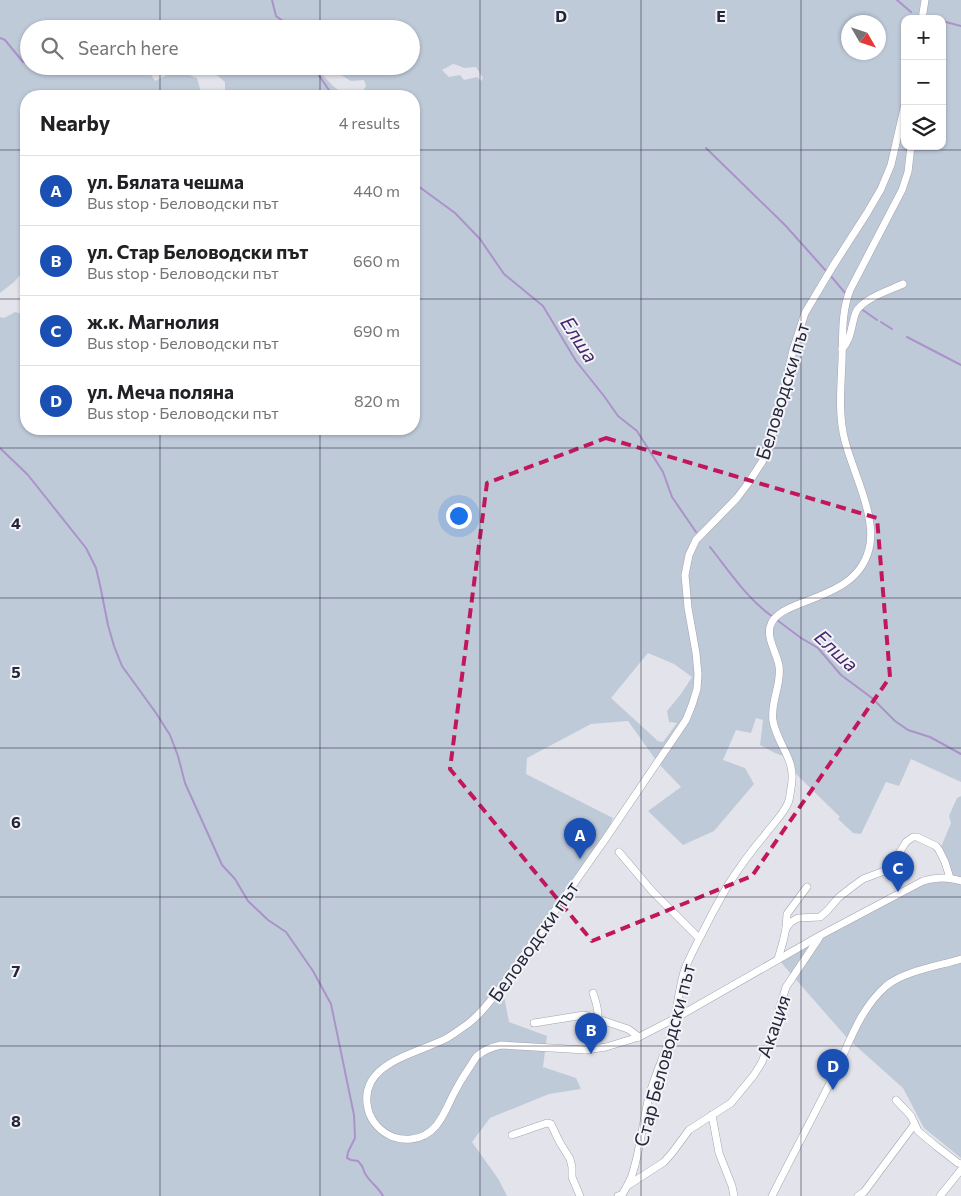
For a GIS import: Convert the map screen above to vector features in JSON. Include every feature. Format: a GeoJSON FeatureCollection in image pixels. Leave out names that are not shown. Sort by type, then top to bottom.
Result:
{"type":"FeatureCollection","features":[{"type":"Feature","properties":{"kind":"street"},"geometry":{"type":"LineString","coordinates":[[923,15],[925,0]]}},
{"type":"Feature","properties":{"kind":"street","name":"Беловодски път"},"geometry":{"type":"LineString","coordinates":[[905,105],[891,165],[881,189],[805,313],[793,350],[778,418],[762,462],[737,498],[696,540],[689,555],[685,576],[698,674],[697,689],[686,720],[606,838],[486,1006],[470,1023],[447,1038],[397,1060],[384,1067],[374,1076],[367,1089],[366,1100],[369,1113],[384,1132],[402,1140],[415,1139],[425,1135],[442,1119],[455,1092],[477,1056],[490,1048],[501,1045],[586,1050],[606,1047],[639,1037],[821,935],[923,881],[936,878],[950,878],[961,881]]}},
{"type":"Feature","properties":{"kind":"street","name":"Стар Беловодски път"},"geometry":{"type":"LineString","coordinates":[[618,1196],[622,1195],[633,1174],[650,1092],[672,1029],[682,978],[699,938],[727,886],[788,804],[792,785],[792,768],[775,728],[773,717],[780,673],[770,635],[770,626],[774,619],[794,606],[830,592],[848,582],[862,565],[869,548],[871,537],[870,524],[844,438],[841,415],[840,391],[843,320],[846,300],[850,290],[902,190],[908,172],[911,150]]}},
{"type":"Feature","properties":{"kind":"street"},"geometry":{"type":"LineString","coordinates":[[842,349],[849,339],[851,326],[862,304],[903,284]]}},
{"type":"Feature","properties":{"kind":"street"},"geometry":{"type":"LineString","coordinates":[[786,928],[798,918],[820,917],[838,898],[852,887],[891,866],[906,842],[913,837],[936,846],[945,862],[950,878]]}},
{"type":"Feature","properties":{"kind":"street"},"geometry":{"type":"LineString","coordinates":[[619,852],[652,891],[699,938]]}},
{"type":"Feature","properties":{"kind":"street"},"geometry":{"type":"LineString","coordinates":[[778,959],[786,928],[787,914],[807,887]]}},
{"type":"Feature","properties":{"kind":"street","name":"Акация"},"geometry":{"type":"LineString","coordinates":[[627,1186],[664,1162],[689,1130],[731,1103],[748,1082],[762,1062],[786,987],[821,935]]}},
{"type":"Feature","properties":{"kind":"street"},"geometry":{"type":"LineString","coordinates":[[772,1196],[868,1005],[888,985],[906,975],[961,959]]}},
{"type":"Feature","properties":{"kind":"street"},"geometry":{"type":"LineString","coordinates":[[593,993],[598,1007],[598,1019]]}},
{"type":"Feature","properties":{"kind":"street"},"geometry":{"type":"LineString","coordinates":[[534,1023],[584,1015],[628,1029],[639,1037]]}},
{"type":"Feature","properties":{"kind":"street"},"geometry":{"type":"LineString","coordinates":[[896,1100],[911,1116],[918,1131],[961,1164]]}},
{"type":"Feature","properties":{"kind":"street"},"geometry":{"type":"LineString","coordinates":[[712,1115],[719,1153],[734,1196]]}},
{"type":"Feature","properties":{"kind":"street"},"geometry":{"type":"LineString","coordinates":[[512,1135],[547,1122],[552,1124],[559,1141],[570,1159],[572,1177],[580,1196]]}},
{"type":"Feature","properties":{"kind":"street"},"geometry":{"type":"LineString","coordinates":[[858,1196],[864,1192],[914,1125]]}},
{"type":"Feature","properties":{"kind":"street"},"geometry":{"type":"LineString","coordinates":[[940,1196],[961,1170]]}},
{"type":"Feature","properties":{"kind":"highlighted area"},"geometry":{"type":"Polygon","coordinates":[[[606,438],[877,518],[890,677],[752,876],[592,941],[450,769],[487,483],[606,438]]]}},
{"type":"Feature","properties":{"kind":"shaded area"},"geometry":{"type":"Polygon","coordinates":[[[0,0],[961,0],[961,782],[911,759],[899,786],[886,782],[861,834],[853,833],[838,819],[840,817],[796,774],[791,759],[760,745],[763,720],[756,718],[751,733],[736,730],[723,760],[745,768],[754,784],[714,831],[683,845],[648,811],[681,787],[658,763],[628,721],[591,724],[527,758],[526,774],[613,818],[606,838],[502,986],[509,1022],[547,1036],[543,1067],[576,1078],[581,1089],[549,1094],[490,1118],[472,1142],[499,1180],[507,1196],[0,1196],[0,317],[4,318],[15,312],[20,313],[20,435],[420,435],[420,90],[364,90],[366,86],[364,80],[351,81],[341,75],[420,75],[420,20],[20,20],[20,75],[151,75],[155,81],[166,75],[189,75],[197,78],[200,90],[20,90],[20,276],[0,293],[0,0]],[[453,64],[442,70],[449,77],[460,75],[464,80],[477,77],[481,81],[483,78],[476,67],[464,68],[453,64]],[[648,653],[611,698],[658,741],[663,742],[677,723],[669,722],[667,711],[692,677],[674,664],[648,653]]]}},
{"type":"Feature","properties":{"kind":"shaded area"},"geometry":{"type":"Polygon","coordinates":[[[217,75],[323,75],[338,90],[225,90],[225,82],[217,75]]]}},
{"type":"Feature","properties":{"kind":"shaded area"},"geometry":{"type":"Polygon","coordinates":[[[961,796],[961,1158],[924,1128],[903,1088],[848,1039],[778,959],[923,881],[950,878],[949,861],[941,847],[951,823],[949,816],[957,798],[961,796]]]}},
{"type":"Feature","properties":{"kind":"waterway"},"geometry":{"type":"LineString","coordinates":[[272,0],[276,16],[282,20]]}},
{"type":"Feature","properties":{"kind":"waterway"},"geometry":{"type":"LineString","coordinates":[[897,0],[911,12]]}},
{"type":"Feature","properties":{"kind":"waterway"},"geometry":{"type":"LineString","coordinates":[[946,22],[961,26]]}},
{"type":"Feature","properties":{"kind":"waterway","name":"Елша"},"geometry":{"type":"LineString","coordinates":[[0,38],[5,40],[20,58]]}},
{"type":"Feature","properties":{"kind":"waterway","name":"Елша"},"geometry":{"type":"LineString","coordinates":[[319,75],[329,90]]}},
{"type":"Feature","properties":{"kind":"waterway"},"geometry":{"type":"LineString","coordinates":[[706,148],[785,225],[827,272]]}},
{"type":"Feature","properties":{"kind":"waterway","name":"Елша"},"geometry":{"type":"LineString","coordinates":[[420,187],[455,213],[480,239],[504,274],[543,306],[576,361],[618,416],[637,431],[663,472],[672,497],[696,532]]}},
{"type":"Feature","properties":{"kind":"waterway"},"geometry":{"type":"LineString","coordinates":[[830,275],[846,294]]}},
{"type":"Feature","properties":{"kind":"waterway"},"geometry":{"type":"LineString","coordinates":[[860,308],[877,320]]}},
{"type":"Feature","properties":{"kind":"waterway"},"geometry":{"type":"LineString","coordinates":[[881,322],[892,329]]}},
{"type":"Feature","properties":{"kind":"waterway"},"geometry":{"type":"LineString","coordinates":[[907,337],[961,365]]}},
{"type":"Feature","properties":{"kind":"waterway"},"geometry":{"type":"LineString","coordinates":[[0,448],[28,475],[86,548],[96,568],[108,625],[122,666],[170,735],[185,783],[222,865],[235,879],[248,901],[268,920],[286,932],[313,971],[331,1004],[354,1115],[355,1138],[347,1158],[358,1161],[362,1165],[368,1178],[383,1196]]}},
{"type":"Feature","properties":{"kind":"waterway","name":"Елша"},"geometry":{"type":"LineString","coordinates":[[710,547],[755,602],[773,617]]}},
{"type":"Feature","properties":{"kind":"waterway","name":"Елша"},"geometry":{"type":"LineString","coordinates":[[777,620],[818,648],[841,675],[872,698],[895,721],[908,730],[930,737],[961,754]]}},
{"type":"Feature","properties":{"kind":"place","name":"ул. Бялата чешма"},"geometry":{"type":"Point","coordinates":[580,859]}},
{"type":"Feature","properties":{"kind":"place","name":"ж.к. Магнолия"},"geometry":{"type":"Point","coordinates":[898,892]}},
{"type":"Feature","properties":{"kind":"place","name":"ул. Стар Беловодски път"},"geometry":{"type":"Point","coordinates":[591,1054]}},
{"type":"Feature","properties":{"kind":"place","name":"ул. Меча поляна"},"geometry":{"type":"Point","coordinates":[833,1090]}}]}
